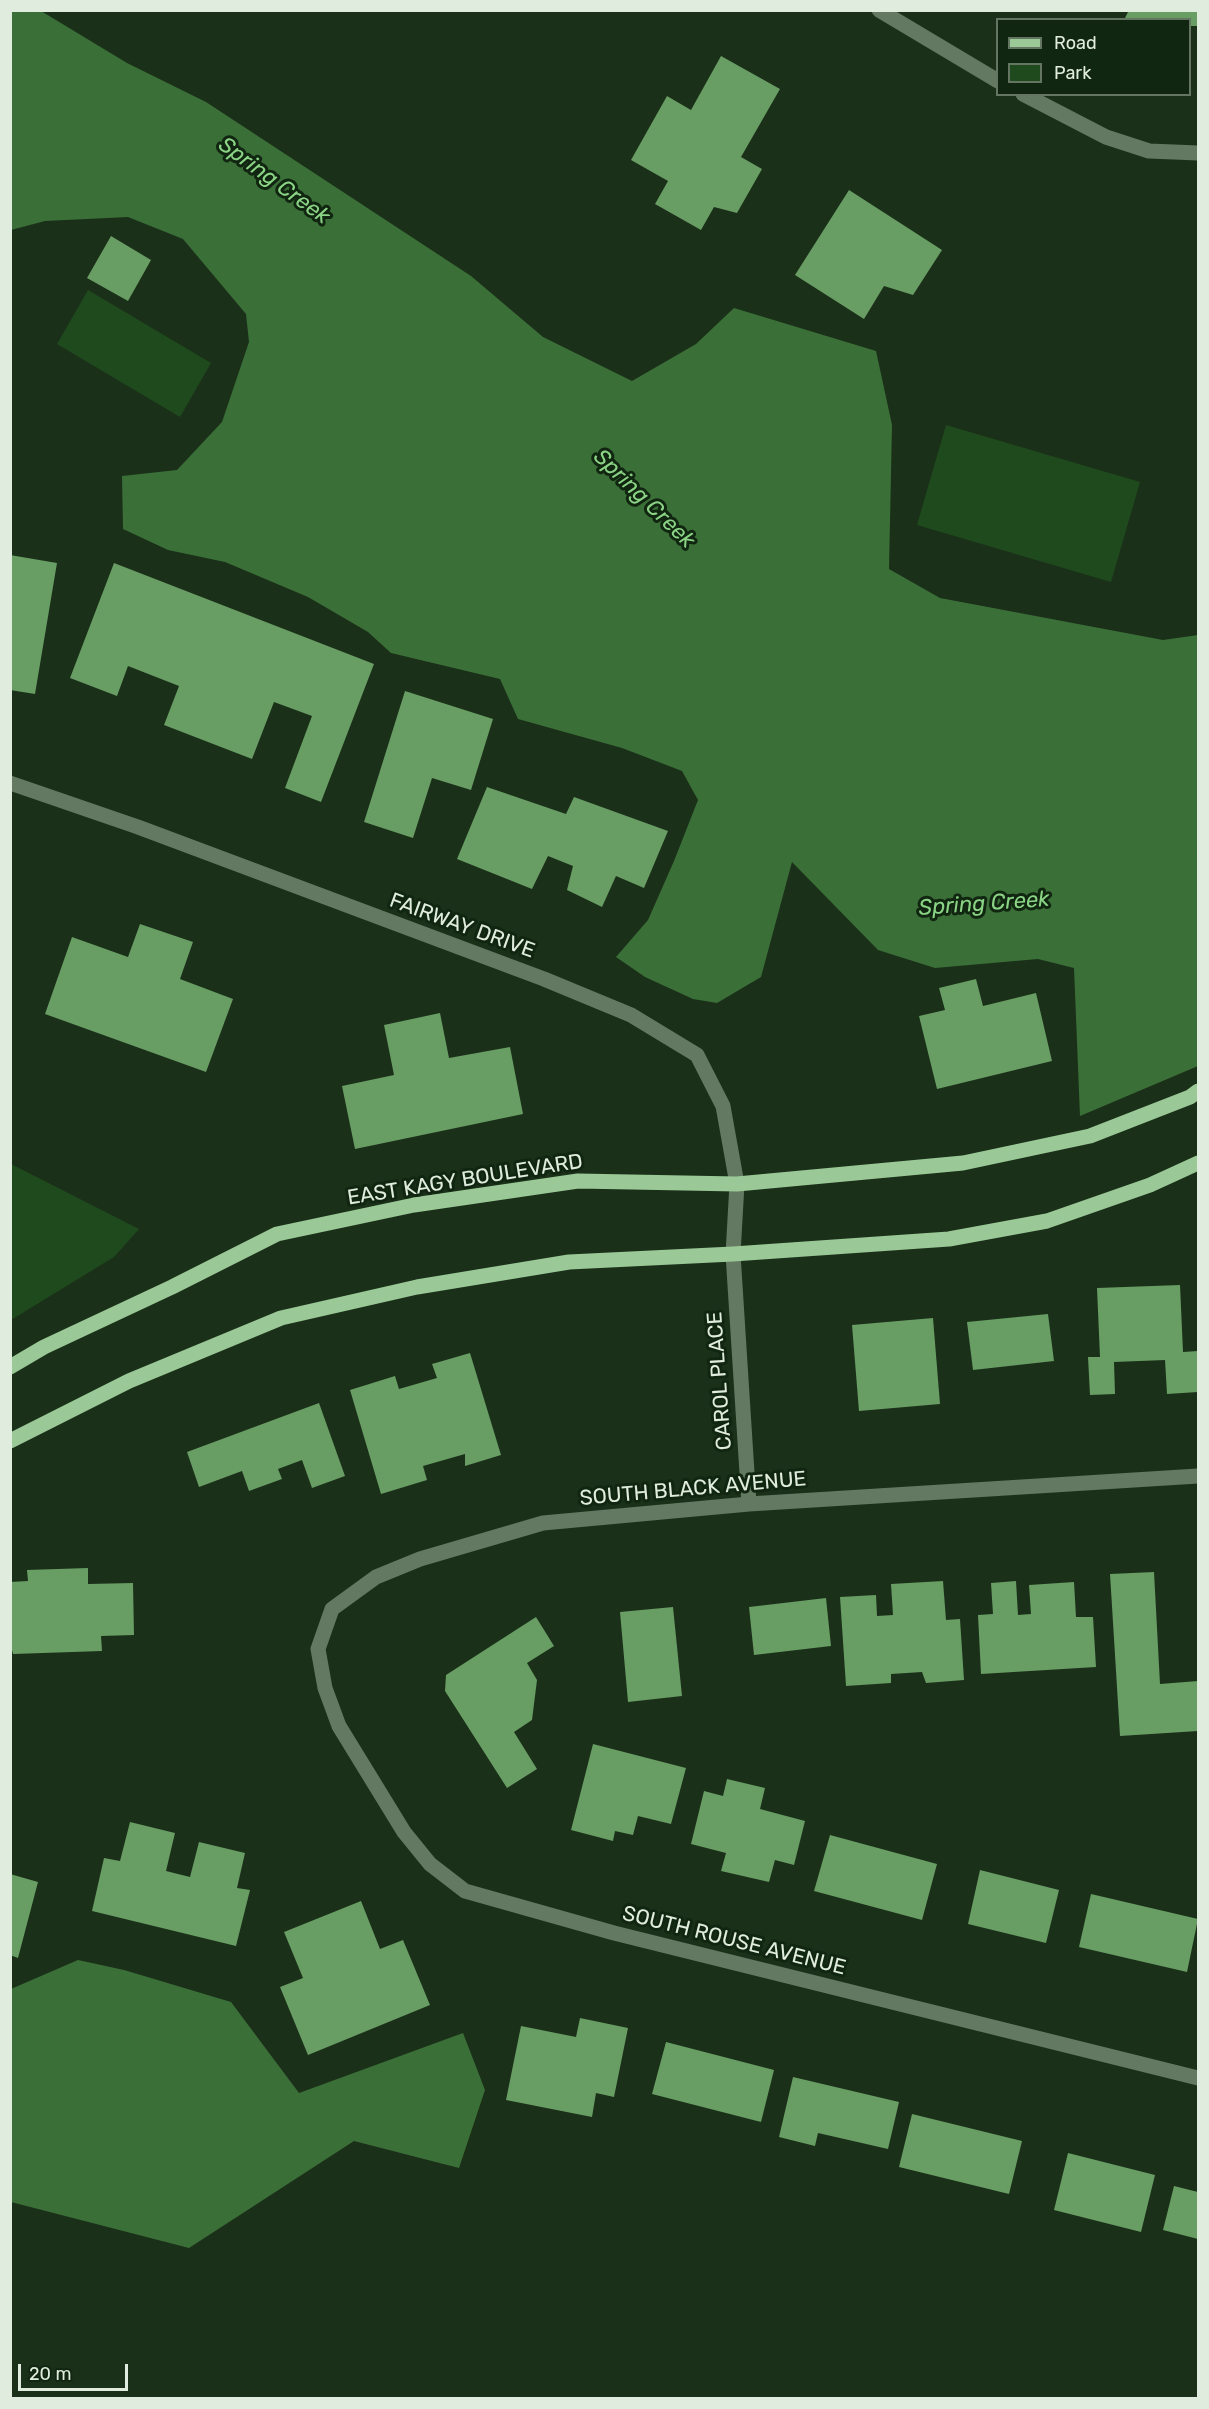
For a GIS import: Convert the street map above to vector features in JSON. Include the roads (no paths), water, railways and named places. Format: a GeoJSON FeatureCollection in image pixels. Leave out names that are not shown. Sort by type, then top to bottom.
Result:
{"type":"FeatureCollection","features":[{"type":"Feature","properties":{"kind":"main road","name":"EAST KAGY BOULEVARD"},"geometry":{"type":"LineString","coordinates":[[10,1366],[72,1333],[172,1287],[277,1234],[414,1205],[578,1181],[737,1184],[963,1163],[1090,1136],[1198,1091]]}},
{"type":"Feature","properties":{"kind":"main road"},"geometry":{"type":"LineString","coordinates":[[10,1441],[129,1381],[281,1318],[417,1287],[569,1262],[733,1254],[949,1239],[1047,1221],[1150,1185],[1198,1163]]}},
{"type":"Feature","properties":{"kind":"street"},"geometry":{"type":"LineString","coordinates":[[879,10],[996,80]]}},
{"type":"Feature","properties":{"kind":"street"},"geometry":{"type":"LineString","coordinates":[[1027,96],[1106,137],[1149,151],[1198,153]]}},
{"type":"Feature","properties":{"kind":"street","name":"FAIRWAY DRIVE"},"geometry":{"type":"LineString","coordinates":[[10,783],[138,827],[522,971],[631,1015],[696,1055],[723,1106],[737,1184],[733,1254]]}},
{"type":"Feature","properties":{"kind":"street","name":"CAROL PLACE"},"geometry":{"type":"LineString","coordinates":[[733,1254],[749,1504]]}},
{"type":"Feature","properties":{"kind":"street","name":"SOUTH BLACK AVENUE"},"geometry":{"type":"LineString","coordinates":[[339,1726],[325,1688],[318,1649],[332,1609],[376,1577],[420,1559],[543,1523],[749,1504],[1198,1476]]}},
{"type":"Feature","properties":{"kind":"street","name":"SOUTH ROUSE AVENUE"},"geometry":{"type":"LineString","coordinates":[[339,1726],[404,1832],[430,1864],[465,1891],[614,1933],[1198,2078]]}},
{"type":"Feature","properties":{"kind":"waterway","name":"Spring Creek"},"geometry":{"type":"LineString","coordinates":[[10,33],[109,83],[377,280],[682,558],[833,887],[905,929],[1094,916],[1189,860],[1198,862]]}}]}
